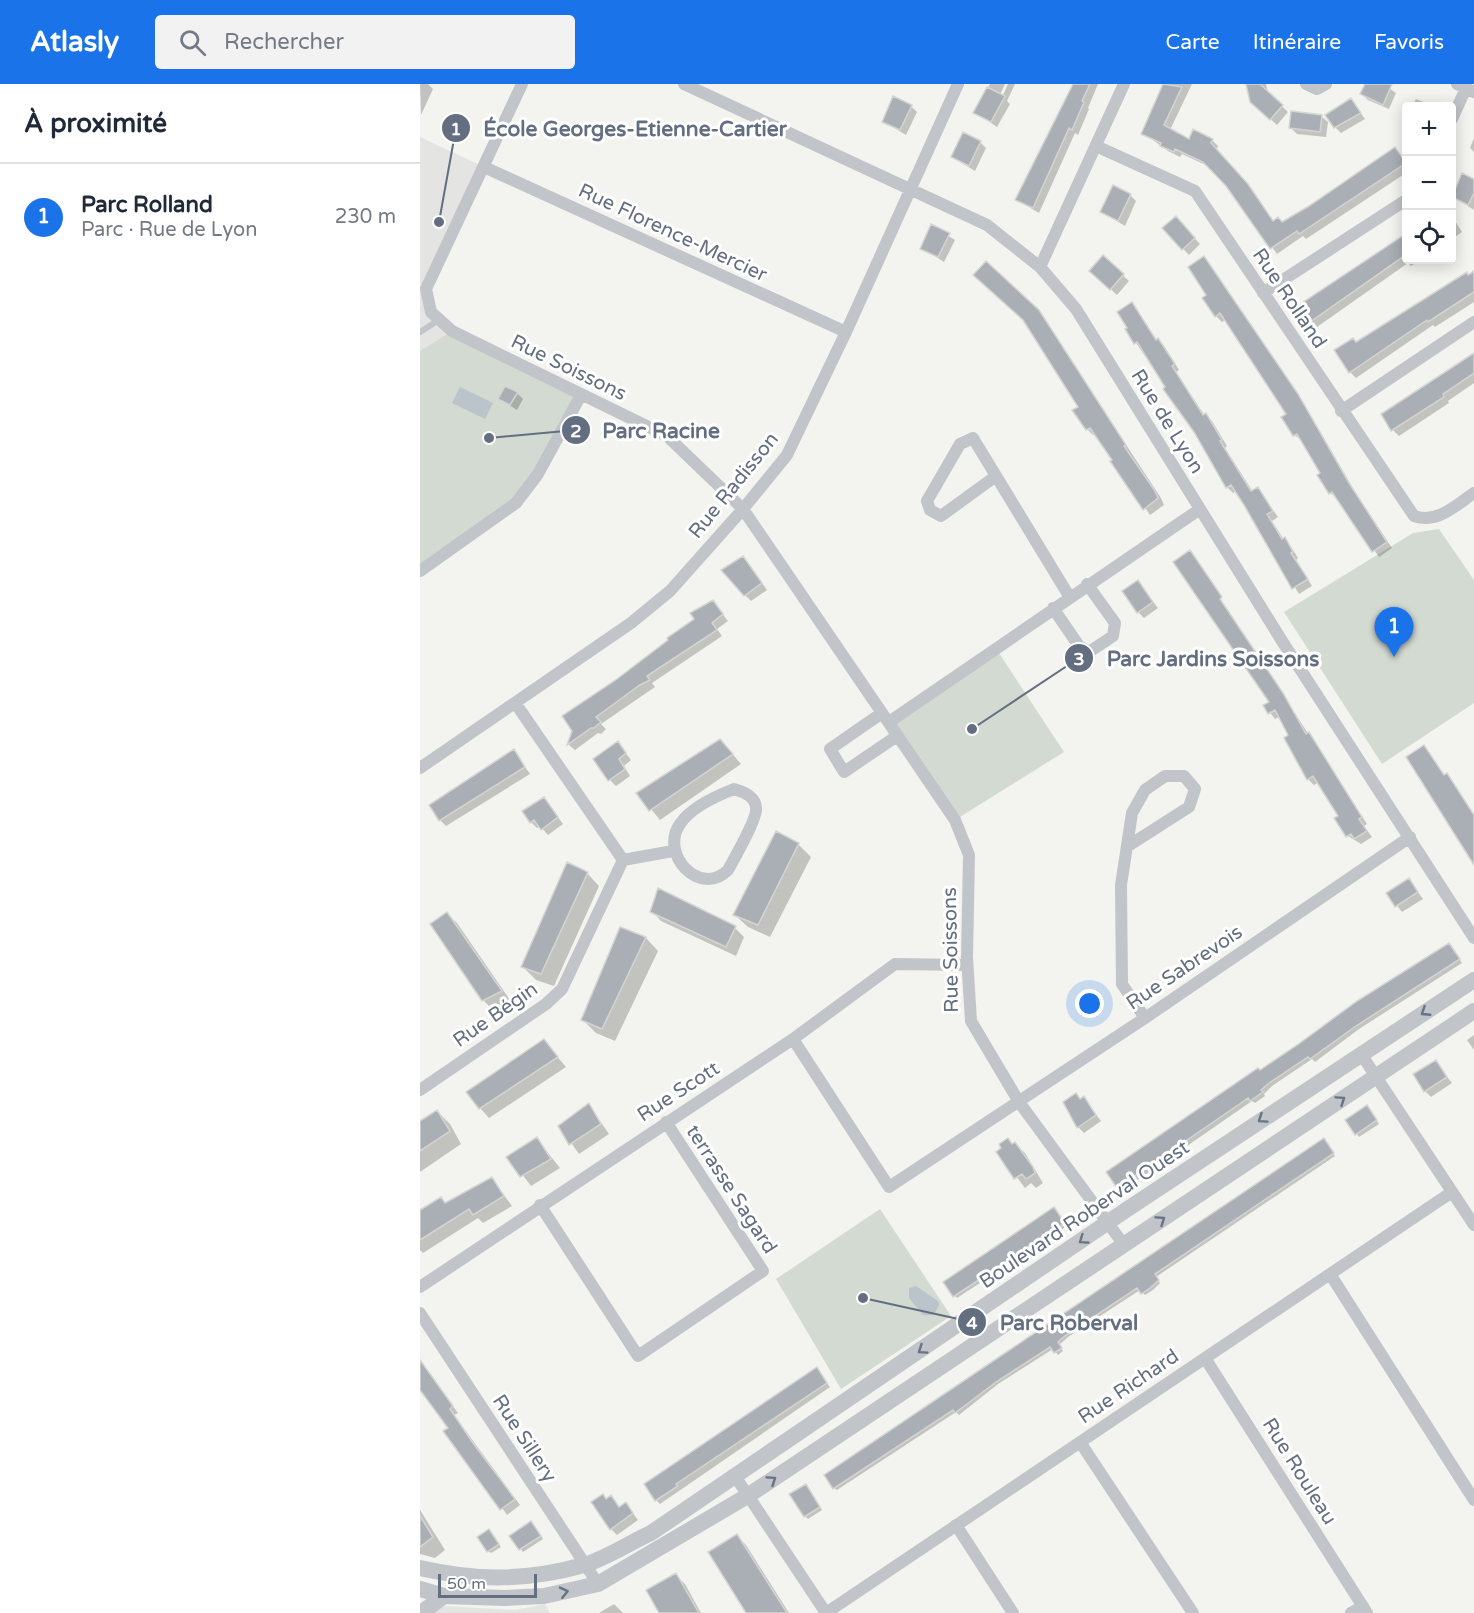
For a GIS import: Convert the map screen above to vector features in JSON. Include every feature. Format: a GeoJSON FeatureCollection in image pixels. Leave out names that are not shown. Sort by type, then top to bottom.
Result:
{"type":"FeatureCollection","features":[{"type":"Feature","properties":{"kind":"street","name":"Rue Soissons"},"geometry":{"type":"LineString","coordinates":[[522,84],[426,289],[431,312],[452,331],[667,436],[743,509],[955,820],[969,855],[967,965],[971,1021],[1019,1102],[1124,1245]]}},
{"type":"Feature","properties":{"kind":"street","name":"Rue de Lyon"},"geometry":{"type":"LineString","coordinates":[[684,84],[987,225],[1040,267],[1076,309],[1282,641],[1474,938]]}},
{"type":"Feature","properties":{"kind":"street","name":"Rue Radisson"},"geometry":{"type":"LineString","coordinates":[[420,768],[631,623],[670,591],[743,509],[787,455],[846,332],[957,84]]}},
{"type":"Feature","properties":{"kind":"street"},"geometry":{"type":"LineString","coordinates":[[1040,267],[1124,84]]}},
{"type":"Feature","properties":{"kind":"street"},"geometry":{"type":"LineString","coordinates":[[1306,84],[1317,89],[1326,84]]}},
{"type":"Feature","properties":{"kind":"street"},"geometry":{"type":"LineString","coordinates":[[1456,110],[1466,88]]}},
{"type":"Feature","properties":{"kind":"street","name":"Rue Rolland"},"geometry":{"type":"LineString","coordinates":[[1096,146],[1195,191],[1341,411],[1414,516],[1425,520],[1436,519],[1474,493]]}},
{"type":"Feature","properties":{"kind":"street","name":"Rue Florence-Mercier"},"geometry":{"type":"LineString","coordinates":[[484,167],[846,332]]}},
{"type":"Feature","properties":{"kind":"street"},"geometry":{"type":"LineString","coordinates":[[1263,293],[1402,203]]}},
{"type":"Feature","properties":{"kind":"street"},"geometry":{"type":"LineString","coordinates":[[1341,411],[1474,322]]}},
{"type":"Feature","properties":{"kind":"street"},"geometry":{"type":"LineString","coordinates":[[420,571],[516,503],[538,474],[581,395]]}},
{"type":"Feature","properties":{"kind":"street"},"geometry":{"type":"LineString","coordinates":[[996,476],[941,516],[930,510],[927,501],[960,444],[973,438],[1069,596]]}},
{"type":"Feature","properties":{"kind":"street"},"geometry":{"type":"LineString","coordinates":[[897,736],[844,772],[830,749],[997,650],[1069,596],[1200,509]]}},
{"type":"Feature","properties":{"kind":"street"},"geometry":{"type":"LineString","coordinates":[[1053,608],[1079,646],[1089,652],[1113,636],[1115,623],[1087,584]]}},
{"type":"Feature","properties":{"kind":"street"},"geometry":{"type":"LineString","coordinates":[[516,704],[623,860],[673,851]]}},
{"type":"Feature","properties":{"kind":"street"},"geometry":{"type":"LineString","coordinates":[[1128,846],[1189,807],[1195,789],[1184,776],[1165,776],[1145,790],[1132,813],[1121,885],[1122,984],[1145,1018]]}},
{"type":"Feature","properties":{"kind":"street"},"geometry":{"type":"LineString","coordinates":[[734,789],[745,792],[754,800],[756,811],[728,870],[720,878],[708,880],[688,873],[673,851],[674,835],[680,823],[710,799],[734,789]]}},
{"type":"Feature","properties":{"kind":"street","name":"Rue Sabrevois"},"geometry":{"type":"LineString","coordinates":[[793,1039],[889,1187],[1145,1018],[1410,837]]}},
{"type":"Feature","properties":{"kind":"street","name":"Rue Bégin"},"geometry":{"type":"LineString","coordinates":[[420,1090],[546,1004],[562,989],[623,860]]}},
{"type":"Feature","properties":{"kind":"street","name":"Rue Scott"},"geometry":{"type":"LineString","coordinates":[[420,1287],[793,1039],[895,964],[967,965]]}},
{"type":"Feature","properties":{"kind":"street","name":"Boulevard Roberval Ouest"},"geometry":{"type":"LineString","coordinates":[[420,1568],[445,1574],[507,1579],[585,1564],[651,1533],[1108,1222],[1474,980]]}},
{"type":"Feature","properties":{"kind":"street"},"geometry":{"type":"LineString","coordinates":[[420,1589],[444,1596],[544,1596],[598,1584],[749,1495],[1474,1011]]}},
{"type":"Feature","properties":{"kind":"street"},"geometry":{"type":"LineString","coordinates":[[1361,1054],[1474,1225]]}},
{"type":"Feature","properties":{"kind":"street","name":"terrasse Sagard"},"geometry":{"type":"LineString","coordinates":[[540,1206],[638,1356],[763,1271],[666,1122]]}},
{"type":"Feature","properties":{"kind":"street","name":"Rue Richard"},"geometry":{"type":"LineString","coordinates":[[826,1613],[1452,1191]]}},
{"type":"Feature","properties":{"kind":"street"},"geometry":{"type":"LineString","coordinates":[[1330,1274],[1474,1500]]}},
{"type":"Feature","properties":{"kind":"street","name":"Rue Sillery"},"geometry":{"type":"LineString","coordinates":[[420,1313],[598,1584]]}},
{"type":"Feature","properties":{"kind":"street","name":"Rue Rouleau"},"geometry":{"type":"LineString","coordinates":[[1205,1358],[1365,1609]]}},
{"type":"Feature","properties":{"kind":"street"},"geometry":{"type":"LineString","coordinates":[[1080,1442],[1193,1613]]}},
{"type":"Feature","properties":{"kind":"street"},"geometry":{"type":"LineString","coordinates":[[735,1476],[826,1613]]}},
{"type":"Feature","properties":{"kind":"street"},"geometry":{"type":"LineString","coordinates":[[956,1525],[1012,1613]]}},
{"type":"Feature","properties":{"kind":"street"},"geometry":{"type":"LineString","coordinates":[[421,1613],[444,1596]]}},
{"type":"Feature","properties":{"kind":"street"},"geometry":{"type":"LineString","coordinates":[[1352,1613],[1365,1609]]}},
{"type":"Feature","properties":{"kind":"lane"},"geometry":{"type":"LineString","coordinates":[[420,332],[439,319]]}},
{"type":"Feature","properties":{"kind":"shaded area"},"geometry":{"type":"Polygon","coordinates":[[[420,137],[484,167],[426,289],[431,312],[452,331],[420,351],[420,137]]]}},
{"type":"Feature","properties":{"kind":"shaded area"},"geometry":{"type":"Polygon","coordinates":[[[452,331],[581,395],[516,503],[420,571],[420,351],[452,331]]]}},
{"type":"Feature","properties":{"kind":"shaded area"},"geometry":{"type":"Polygon","coordinates":[[[460,387],[493,403],[485,419],[452,403],[460,387]]]}},
{"type":"Feature","properties":{"kind":"shaded area"},"geometry":{"type":"Polygon","coordinates":[[[1439,529],[1474,580],[1474,703],[1382,764],[1284,612],[1413,533],[1439,529]]]}},
{"type":"Feature","properties":{"kind":"shaded area"},"geometry":{"type":"Polygon","coordinates":[[[997,650],[1064,752],[955,820],[889,722],[997,650]]]}},
{"type":"Feature","properties":{"kind":"shaded area"},"geometry":{"type":"Polygon","coordinates":[[[880,1209],[951,1316],[841,1389],[776,1279],[880,1209]]]}},
{"type":"Feature","properties":{"kind":"shaded area"},"geometry":{"type":"Polygon","coordinates":[[[916,1286],[938,1301],[939,1305],[934,1315],[923,1315],[909,1298],[909,1288],[916,1286]]]}},
{"type":"Feature","properties":{"kind":"shaded area"},"geometry":{"type":"Polygon","coordinates":[[[545,1604],[550,1613],[432,1613],[445,1606],[515,1610],[545,1604]]]}},
{"type":"Feature","properties":{"kind":"building"},"geometry":{"type":"Polygon","coordinates":[[[1073,84],[1090,84],[1072,130],[1069,128],[1033,208],[1015,200],[1073,84]]]}},
{"type":"Feature","properties":{"kind":"building"},"geometry":{"type":"Polygon","coordinates":[[[1163,84],[1182,87],[1164,125],[1189,139],[1193,129],[1213,139],[1211,143],[1248,184],[1273,221],[1278,217],[1282,222],[1309,206],[1395,147],[1402,157],[1402,166],[1299,234],[1297,231],[1270,249],[1226,186],[1203,162],[1175,149],[1174,152],[1160,146],[1161,143],[1141,134],[1163,84]]]}},
{"type":"Feature","properties":{"kind":"building"},"geometry":{"type":"Polygon","coordinates":[[[1246,84],[1260,84],[1283,105],[1270,120],[1250,102],[1246,84]]]}},
{"type":"Feature","properties":{"kind":"building"},"geometry":{"type":"Polygon","coordinates":[[[1365,84],[1392,84],[1383,105],[1360,94],[1365,84]]]}},
{"type":"Feature","properties":{"kind":"building"},"geometry":{"type":"Polygon","coordinates":[[[987,87],[1005,96],[991,122],[973,113],[987,87]]]}},
{"type":"Feature","properties":{"kind":"building"},"geometry":{"type":"Polygon","coordinates":[[[893,96],[912,105],[900,130],[882,122],[893,96]]]}},
{"type":"Feature","properties":{"kind":"building"},"geometry":{"type":"Polygon","coordinates":[[[1351,98],[1361,113],[1334,128],[1325,115],[1351,98]]]}},
{"type":"Feature","properties":{"kind":"building"},"geometry":{"type":"Polygon","coordinates":[[[1291,111],[1322,115],[1320,132],[1289,128],[1291,111]]]}},
{"type":"Feature","properties":{"kind":"building"},"geometry":{"type":"Polygon","coordinates":[[[963,132],[981,141],[969,166],[951,157],[963,132]]]}},
{"type":"Feature","properties":{"kind":"building"},"geometry":{"type":"Polygon","coordinates":[[[1462,173],[1474,179],[1474,193],[1468,205],[1456,199],[1456,187],[1462,173]]]}},
{"type":"Feature","properties":{"kind":"building"},"geometry":{"type":"Polygon","coordinates":[[[1113,185],[1131,194],[1118,221],[1100,212],[1113,185]]]}},
{"type":"Feature","properties":{"kind":"building"},"geometry":{"type":"Polygon","coordinates":[[[1176,216],[1195,238],[1182,250],[1162,228],[1176,216]]]}},
{"type":"Feature","properties":{"kind":"building"},"geometry":{"type":"Polygon","coordinates":[[[931,224],[950,233],[938,257],[920,249],[931,224]]]}},
{"type":"Feature","properties":{"kind":"building"},"geometry":{"type":"Polygon","coordinates":[[[1402,236],[1402,258],[1310,322],[1299,305],[1402,236]]]}},
{"type":"Feature","properties":{"kind":"building"},"geometry":{"type":"Polygon","coordinates":[[[1103,255],[1124,274],[1110,290],[1089,271],[1103,255]]]}},
{"type":"Feature","properties":{"kind":"building"},"geometry":{"type":"Polygon","coordinates":[[[1204,256],[1298,394],[1349,483],[1387,542],[1372,552],[1332,492],[1329,494],[1317,475],[1320,473],[1297,434],[1293,436],[1281,417],[1286,414],[1220,313],[1215,317],[1202,298],[1206,295],[1188,267],[1204,256]]]}},
{"type":"Feature","properties":{"kind":"building"},"geometry":{"type":"Polygon","coordinates":[[[986,261],[1039,310],[1126,445],[1124,446],[1158,498],[1143,510],[1090,428],[1086,430],[1072,410],[1078,407],[1023,320],[973,275],[986,261]]]}},
{"type":"Feature","properties":{"kind":"building"},"geometry":{"type":"Polygon","coordinates":[[[1474,271],[1474,292],[1428,322],[1427,320],[1349,373],[1334,350],[1353,338],[1356,342],[1467,272],[1468,275],[1474,271]]]}},
{"type":"Feature","properties":{"kind":"building"},"geometry":{"type":"Polygon","coordinates":[[[1132,302],[1156,340],[1158,338],[1175,364],[1172,366],[1203,415],[1206,413],[1222,440],[1220,441],[1251,491],[1258,487],[1273,511],[1267,514],[1282,539],[1285,537],[1293,552],[1291,553],[1308,579],[1292,589],[1244,505],[1231,485],[1226,488],[1194,432],[1163,389],[1165,387],[1137,342],[1134,344],[1125,329],[1127,328],[1117,312],[1132,302]]]}},
{"type":"Feature","properties":{"kind":"building"},"geometry":{"type":"Polygon","coordinates":[[[1474,353],[1474,373],[1443,394],[1444,397],[1391,431],[1381,414],[1474,353]]]}},
{"type":"Feature","properties":{"kind":"building"},"geometry":{"type":"Polygon","coordinates":[[[505,386],[518,392],[510,405],[498,399],[505,386]]]}},
{"type":"Feature","properties":{"kind":"building"},"geometry":{"type":"Polygon","coordinates":[[[1190,550],[1283,693],[1306,734],[1309,732],[1362,817],[1359,819],[1367,831],[1354,839],[1351,834],[1346,837],[1334,818],[1338,816],[1313,776],[1307,780],[1284,738],[1288,735],[1275,710],[1268,714],[1263,705],[1269,702],[1173,562],[1190,550]]]}},
{"type":"Feature","properties":{"kind":"building"},"geometry":{"type":"Polygon","coordinates":[[[743,556],[762,583],[744,596],[721,570],[743,556]]]}},
{"type":"Feature","properties":{"kind":"building"},"geometry":{"type":"Polygon","coordinates":[[[1138,580],[1153,602],[1137,613],[1122,591],[1138,580]]]}},
{"type":"Feature","properties":{"kind":"building"},"geometry":{"type":"Polygon","coordinates":[[[713,600],[723,614],[712,623],[717,630],[647,676],[650,680],[596,717],[601,722],[567,745],[572,731],[562,716],[617,679],[668,640],[667,638],[694,619],[690,613],[713,600]]]}},
{"type":"Feature","properties":{"kind":"building"},"geometry":{"type":"Polygon","coordinates":[[[720,739],[733,754],[649,811],[636,793],[720,739]]]}},
{"type":"Feature","properties":{"kind":"building"},"geometry":{"type":"Polygon","coordinates":[[[618,741],[626,753],[619,759],[625,769],[608,781],[593,759],[618,741]]]}},
{"type":"Feature","properties":{"kind":"building"},"geometry":{"type":"Polygon","coordinates":[[[1424,745],[1444,775],[1447,773],[1474,815],[1474,865],[1406,757],[1424,745]]]}},
{"type":"Feature","properties":{"kind":"building"},"geometry":{"type":"Polygon","coordinates":[[[514,749],[525,767],[439,821],[429,805],[514,749]]]}},
{"type":"Feature","properties":{"kind":"building"},"geometry":{"type":"Polygon","coordinates":[[[544,797],[558,817],[541,830],[534,820],[530,823],[522,811],[544,797]]]}},
{"type":"Feature","properties":{"kind":"building"},"geometry":{"type":"Polygon","coordinates":[[[776,831],[799,843],[758,925],[733,915],[776,831]]]}},
{"type":"Feature","properties":{"kind":"building"},"geometry":{"type":"Polygon","coordinates":[[[567,862],[588,872],[541,974],[521,967],[567,862]]]}},
{"type":"Feature","properties":{"kind":"building"},"geometry":{"type":"Polygon","coordinates":[[[1409,878],[1418,892],[1395,907],[1386,893],[1409,878]]]}},
{"type":"Feature","properties":{"kind":"building"},"geometry":{"type":"Polygon","coordinates":[[[658,888],[736,926],[726,947],[650,912],[658,888]]]}},
{"type":"Feature","properties":{"kind":"building"},"geometry":{"type":"Polygon","coordinates":[[[447,912],[502,991],[482,1001],[430,924],[447,912]]]}},
{"type":"Feature","properties":{"kind":"building"},"geometry":{"type":"Polygon","coordinates":[[[620,927],[646,937],[602,1029],[581,1020],[620,927]]]}},
{"type":"Feature","properties":{"kind":"building"},"geometry":{"type":"Polygon","coordinates":[[[1449,943],[1460,959],[1356,1026],[1310,1059],[1308,1057],[1269,1083],[1261,1090],[1263,1092],[1250,1101],[1248,1098],[1117,1188],[1106,1172],[1258,1068],[1260,1070],[1300,1043],[1357,1001],[1449,943]]]}},
{"type":"Feature","properties":{"kind":"building"},"geometry":{"type":"Polygon","coordinates":[[[544,1039],[558,1057],[479,1109],[466,1092],[544,1039]]]}},
{"type":"Feature","properties":{"kind":"building"},"geometry":{"type":"Polygon","coordinates":[[[1436,1060],[1447,1077],[1424,1092],[1413,1074],[1436,1060]]]}},
{"type":"Feature","properties":{"kind":"building"},"geometry":{"type":"Polygon","coordinates":[[[1076,1093],[1080,1099],[1084,1096],[1096,1115],[1077,1128],[1063,1102],[1076,1093]]]}},
{"type":"Feature","properties":{"kind":"building"},"geometry":{"type":"Polygon","coordinates":[[[589,1103],[601,1124],[569,1145],[558,1126],[589,1103]]]}},
{"type":"Feature","properties":{"kind":"building"},"geometry":{"type":"Polygon","coordinates":[[[1367,1105],[1377,1120],[1355,1135],[1345,1120],[1367,1105]]]}},
{"type":"Feature","properties":{"kind":"building"},"geometry":{"type":"Polygon","coordinates":[[[437,1110],[450,1131],[420,1151],[420,1121],[437,1110]]]}},
{"type":"Feature","properties":{"kind":"building"},"geometry":{"type":"Polygon","coordinates":[[[537,1137],[551,1159],[520,1177],[506,1157],[537,1137]]]}},
{"type":"Feature","properties":{"kind":"building"},"geometry":{"type":"Polygon","coordinates":[[[1008,1138],[1012,1144],[1015,1142],[1033,1167],[1035,1173],[1026,1179],[1022,1174],[1014,1179],[996,1152],[1001,1148],[999,1144],[1008,1138]]]}},
{"type":"Feature","properties":{"kind":"building"},"geometry":{"type":"Polygon","coordinates":[[[1324,1138],[1334,1153],[1155,1274],[1159,1280],[1150,1288],[1141,1294],[1137,1288],[1066,1335],[1058,1342],[1062,1348],[1054,1353],[1050,1347],[996,1382],[955,1413],[953,1410],[833,1489],[824,1475],[1324,1138]]]}},
{"type":"Feature","properties":{"kind":"building"},"geometry":{"type":"Polygon","coordinates":[[[492,1177],[504,1196],[473,1215],[469,1209],[420,1240],[420,1210],[441,1197],[445,1203],[492,1177]]]}},
{"type":"Feature","properties":{"kind":"building"},"geometry":{"type":"Polygon","coordinates":[[[1054,1207],[1065,1223],[953,1297],[943,1282],[1054,1207]]]}},
{"type":"Feature","properties":{"kind":"building"},"geometry":{"type":"Polygon","coordinates":[[[420,1360],[453,1406],[450,1409],[473,1443],[515,1499],[500,1510],[443,1431],[448,1428],[420,1390],[420,1360]]]}},
{"type":"Feature","properties":{"kind":"building"},"geometry":{"type":"Polygon","coordinates":[[[817,1367],[827,1383],[676,1484],[678,1486],[655,1501],[644,1484],[817,1367]]]}},
{"type":"Feature","properties":{"kind":"building"},"geometry":{"type":"Polygon","coordinates":[[[806,1484],[820,1507],[804,1517],[789,1494],[806,1484]]]}},
{"type":"Feature","properties":{"kind":"building"},"geometry":{"type":"Polygon","coordinates":[[[603,1494],[606,1499],[611,1495],[619,1507],[626,1502],[633,1513],[610,1530],[591,1502],[603,1494]]]}},
{"type":"Feature","properties":{"kind":"building"},"geometry":{"type":"Polygon","coordinates":[[[420,1516],[433,1537],[420,1547],[420,1516]]]}},
{"type":"Feature","properties":{"kind":"building"},"geometry":{"type":"Polygon","coordinates":[[[531,1521],[541,1536],[519,1550],[509,1536],[531,1521]]]}},
{"type":"Feature","properties":{"kind":"building"},"geometry":{"type":"Polygon","coordinates":[[[489,1529],[499,1544],[487,1552],[477,1537],[489,1529]]]}},
{"type":"Feature","properties":{"kind":"building"},"geometry":{"type":"Polygon","coordinates":[[[737,1534],[787,1613],[746,1613],[708,1552],[737,1534]]]}},
{"type":"Feature","properties":{"kind":"building"},"geometry":{"type":"Polygon","coordinates":[[[676,1573],[699,1613],[659,1613],[646,1590],[676,1573]]]}},
{"type":"Feature","properties":{"kind":"place","name":"École Georges-Etienne-Cartier"},"geometry":{"type":"Point","coordinates":[439,222]}},
{"type":"Feature","properties":{"kind":"place","name":"Parc Racine"},"geometry":{"type":"Point","coordinates":[489,438]}},
{"type":"Feature","properties":{"kind":"place","name":"Parc Rolland"},"geometry":{"type":"Point","coordinates":[1394,657]}},
{"type":"Feature","properties":{"kind":"place","name":"Parc Jardins Soissons"},"geometry":{"type":"Point","coordinates":[972,729]}},
{"type":"Feature","properties":{"kind":"place","name":"Parc Roberval"},"geometry":{"type":"Point","coordinates":[863,1298]}}]}
